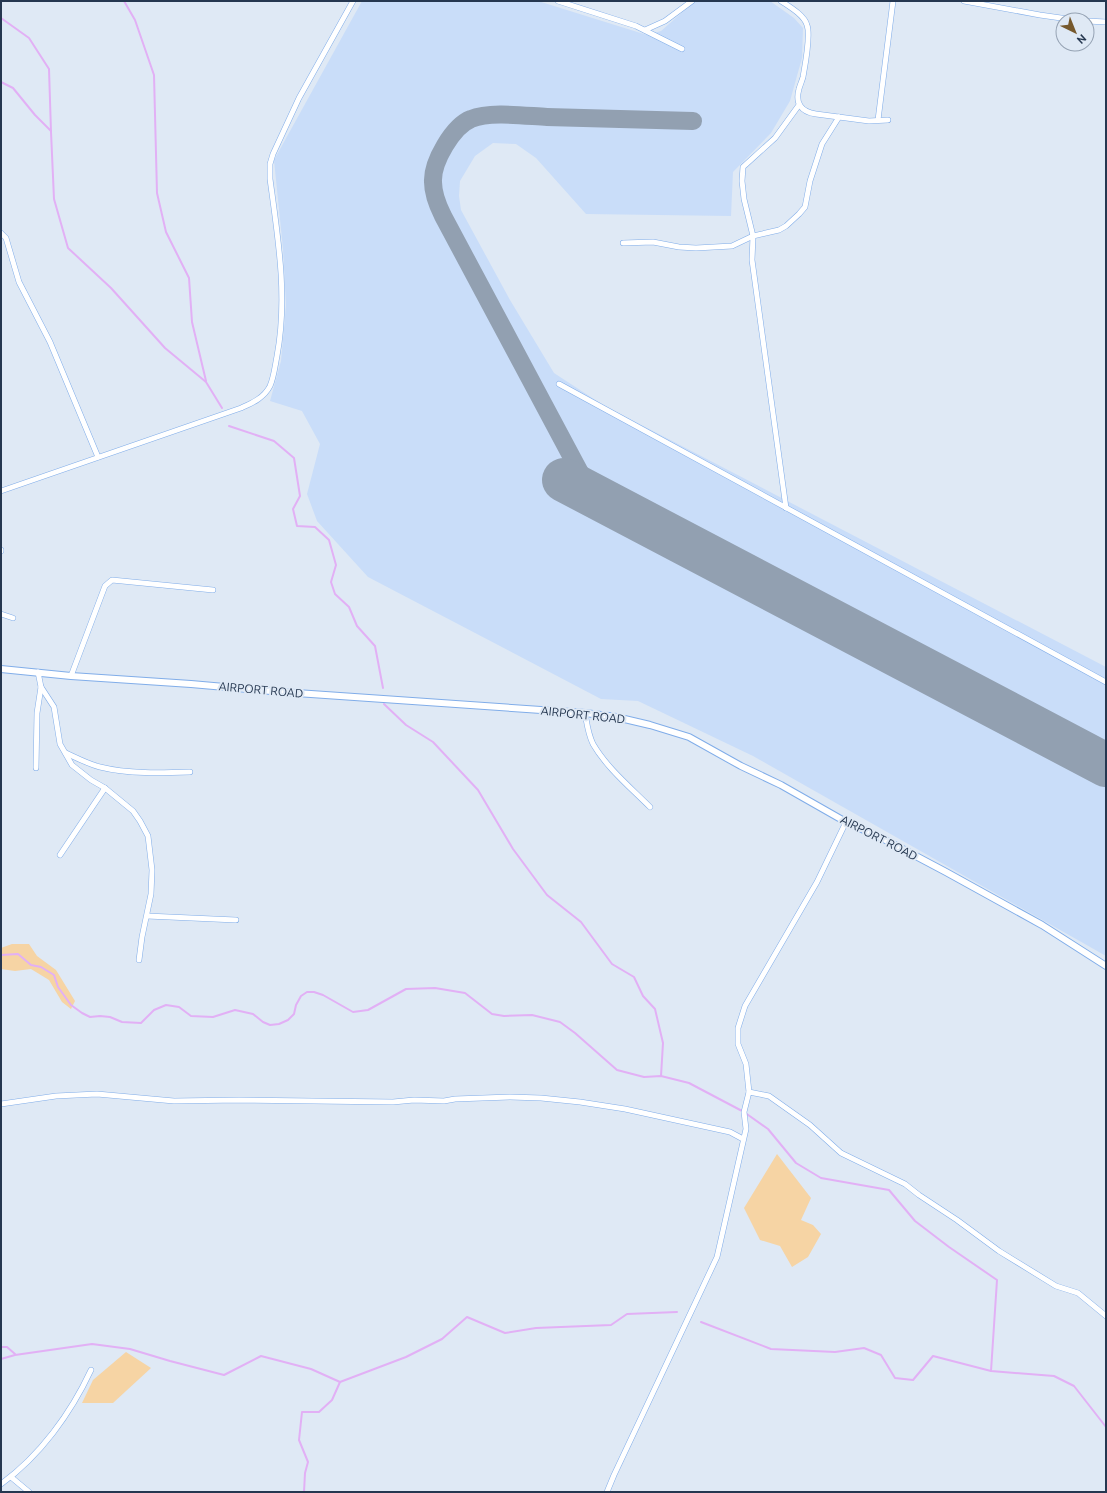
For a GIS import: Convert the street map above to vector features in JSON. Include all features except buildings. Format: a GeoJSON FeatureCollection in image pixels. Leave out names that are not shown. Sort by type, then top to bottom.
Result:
{"type":"FeatureCollection","features":[{"type":"Feature","properties":{"kind":"street"},"geometry":{"type":"LineString","coordinates":[[1,491],[241,408],[261,397],[270,386],[279,345],[283,299],[270,179],[270,164],[273,154],[300,98],[353,1]]}},
{"type":"Feature","properties":{"kind":"street"},"geometry":{"type":"LineString","coordinates":[[558,1],[636,26],[682,49]]}},
{"type":"Feature","properties":{"kind":"street"},"geometry":{"type":"LineString","coordinates":[[645,30],[665,21],[692,1]]}},
{"type":"Feature","properties":{"kind":"street"},"geometry":{"type":"LineString","coordinates":[[781,1],[799,14],[808,26],[808,43],[803,79],[799,89],[798,100],[802,109],[809,114],[869,121],[888,120]]}},
{"type":"Feature","properties":{"kind":"street"},"geometry":{"type":"LineString","coordinates":[[878,120],[893,1]]}},
{"type":"Feature","properties":{"kind":"street"},"geometry":{"type":"LineString","coordinates":[[964,1],[1055,18]]}},
{"type":"Feature","properties":{"kind":"street"},"geometry":{"type":"LineString","coordinates":[[1095,21],[1106,22]]}},
{"type":"Feature","properties":{"kind":"street"},"geometry":{"type":"LineString","coordinates":[[786,508],[752,260],[753,236],[744,199],[742,180],[743,167],[775,138],[799,105]]}},
{"type":"Feature","properties":{"kind":"street"},"geometry":{"type":"LineString","coordinates":[[623,243],[653,242],[679,247],[696,248],[732,246],[753,236],[779,230],[800,214],[805,207],[810,181],[822,144],[839,117]]}},
{"type":"Feature","properties":{"kind":"street"},"geometry":{"type":"LineString","coordinates":[[1,233],[6,238],[19,282],[50,342],[98,457]]}},
{"type":"Feature","properties":{"kind":"street"},"geometry":{"type":"LineString","coordinates":[[559,384],[1106,682]]}},
{"type":"Feature","properties":{"kind":"street"},"geometry":{"type":"LineString","coordinates":[[71,676],[105,586],[112,580],[213,590]]}},
{"type":"Feature","properties":{"kind":"street"},"geometry":{"type":"LineString","coordinates":[[1,614],[13,618]]}},
{"type":"Feature","properties":{"kind":"street","name":"AIRPORT ROAD"},"geometry":{"type":"LineString","coordinates":[[1,669],[290,693],[585,713],[616,717],[650,725],[689,737],[741,766],[781,785],[846,822],[880,837],[1042,925],[1106,966]]}},
{"type":"Feature","properties":{"kind":"street"},"geometry":{"type":"LineString","coordinates":[[38,672],[41,686],[54,707],[60,744],[75,768],[105,788],[133,811],[148,836],[152,870],[151,894],[139,960]]}},
{"type":"Feature","properties":{"kind":"street"},"geometry":{"type":"LineString","coordinates":[[36,768],[37,712],[41,686]]}},
{"type":"Feature","properties":{"kind":"street"},"geometry":{"type":"LineString","coordinates":[[585,713],[589,733],[593,743],[611,768],[650,807]]}},
{"type":"Feature","properties":{"kind":"street"},"geometry":{"type":"LineString","coordinates":[[65,752],[84,762],[114,770],[190,772]]}},
{"type":"Feature","properties":{"kind":"street"},"geometry":{"type":"LineString","coordinates":[[60,855],[105,788]]}},
{"type":"Feature","properties":{"kind":"street"},"geometry":{"type":"LineString","coordinates":[[607,1492],[717,1258],[746,1129],[744,1112],[749,1092],[746,1064],[738,1044],[738,1028],[740,1019],[817,882],[846,822]]}},
{"type":"Feature","properties":{"kind":"street"},"geometry":{"type":"LineString","coordinates":[[147,916],[236,920]]}},
{"type":"Feature","properties":{"kind":"street"},"geometry":{"type":"LineString","coordinates":[[749,1092],[769,1096],[810,1125],[841,1153],[905,1184],[918,1196],[957,1220],[999,1251],[1056,1286],[1078,1293],[1106,1316]]}},
{"type":"Feature","properties":{"kind":"street"},"geometry":{"type":"LineString","coordinates":[[1,1104],[50,1096],[75,1094],[97,1094],[174,1101],[239,1100],[393,1102],[414,1100],[444,1101],[455,1099],[525,1097],[580,1102],[625,1109],[730,1132],[743,1139]]}},
{"type":"Feature","properties":{"kind":"street"},"geometry":{"type":"LineString","coordinates":[[1,1484],[28,1461],[69,1410],[91,1370]]}},
{"type":"Feature","properties":{"kind":"street"},"geometry":{"type":"LineString","coordinates":[[11,1477],[29,1492]]}},
{"type":"Feature","properties":{"kind":"shaded area"},"geometry":{"type":"Polygon","coordinates":[[[362,1],[538,1],[647,35],[661,31],[695,1],[770,1],[794,18],[803,28],[802,58],[790,101],[771,133],[733,172],[731,216],[586,214],[536,158],[516,144],[493,143],[475,156],[460,181],[459,196],[461,210],[510,300],[554,373],[603,405],[1106,667],[1106,956],[753,756],[638,701],[601,699],[368,577],[317,521],[307,494],[320,444],[302,411],[270,401],[281,361],[286,305],[283,249],[274,160],[362,1]]]}},
{"type":"Feature","properties":{"kind":"shaded area"},"geometry":{"type":"Polygon","coordinates":[[[12,944],[29,944],[37,956],[56,970],[75,1001],[71,1009],[62,1002],[49,980],[31,969],[15,971],[1,969],[1,948],[12,944]]]}},
{"type":"Feature","properties":{"kind":"shaded area"},"geometry":{"type":"Polygon","coordinates":[[[777,1154],[811,1198],[801,1220],[813,1225],[821,1234],[808,1257],[792,1267],[780,1246],[760,1240],[744,1208],[777,1154]]]}},
{"type":"Feature","properties":{"kind":"shaded area"},"geometry":{"type":"Polygon","coordinates":[[[126,1352],[151,1368],[113,1403],[82,1403],[93,1380],[126,1352]]]}},
{"type":"Feature","properties":{"kind":"waterway"},"geometry":{"type":"LineString","coordinates":[[124,1],[135,20],[154,75],[157,193],[166,232],[189,278],[192,322],[206,381]]}},
{"type":"Feature","properties":{"kind":"waterway"},"geometry":{"type":"LineString","coordinates":[[1,18],[29,38],[49,69],[54,199],[68,248],[111,288],[165,348],[206,382],[222,408]]}},
{"type":"Feature","properties":{"kind":"waterway"},"geometry":{"type":"LineString","coordinates":[[1,82],[13,88],[35,115],[51,131]]}},
{"type":"Feature","properties":{"kind":"waterway"},"geometry":{"type":"LineString","coordinates":[[229,426],[274,441],[294,458],[300,496],[293,509],[297,526],[315,527],[329,540],[336,565],[331,582],[335,594],[349,607],[357,626],[375,646],[383,688]]}},
{"type":"Feature","properties":{"kind":"waterway"},"geometry":{"type":"LineString","coordinates":[[384,704],[406,725],[433,742],[478,790],[513,849],[547,895],[581,922],[612,964],[634,977],[643,996],[655,1009],[663,1043],[661,1076]]}},
{"type":"Feature","properties":{"kind":"waterway"},"geometry":{"type":"LineString","coordinates":[[1,955],[18,954],[31,965],[41,967],[54,975],[58,987],[71,1005],[82,1013],[90,1017],[110,1017],[122,1022],[141,1023],[154,1010],[166,1005],[179,1007],[191,1016],[213,1017],[235,1010],[253,1014],[263,1022],[270,1025],[279,1024],[288,1020],[294,1014],[296,1005],[301,996],[307,992],[314,992],[323,995],[353,1012],[368,1010],[406,989],[435,988],[465,993],[492,1014],[504,1016],[532,1015],[560,1022],[575,1033],[617,1070],[644,1077],[661,1076],[689,1083],[744,1112],[768,1129],[796,1163],[821,1178],[889,1190],[915,1221],[949,1247],[997,1280],[991,1371]]}},
{"type":"Feature","properties":{"kind":"waterway"},"geometry":{"type":"LineString","coordinates":[[1,1359],[15,1355],[92,1344],[130,1349],[224,1375],[261,1356],[311,1369],[340,1382],[406,1357],[442,1339],[467,1317],[505,1333],[536,1328],[611,1325],[627,1314],[677,1312]]}},
{"type":"Feature","properties":{"kind":"waterway"},"geometry":{"type":"LineString","coordinates":[[701,1322],[771,1349],[835,1352],[864,1348],[881,1355],[895,1378],[913,1380],[933,1356],[991,1371],[1054,1376],[1074,1386],[1106,1427]]}},
{"type":"Feature","properties":{"kind":"waterway"},"geometry":{"type":"LineString","coordinates":[[1,1347],[7,1347],[15,1354]]}},
{"type":"Feature","properties":{"kind":"waterway"},"geometry":{"type":"LineString","coordinates":[[304,1492],[305,1473],[308,1462],[299,1440],[302,1412],[319,1412],[332,1400],[340,1382]]}},
{"type":"Feature","properties":{"kind":"taxiway"},"geometry":{"type":"LineString","coordinates":[[592,495],[441,212],[436,200],[433,186],[436,165],[445,146],[457,129],[471,119],[488,115],[693,121]]}},
{"type":"Feature","properties":{"kind":"runway"},"geometry":{"type":"LineString","coordinates":[[564,480],[1106,765]]}}]}
